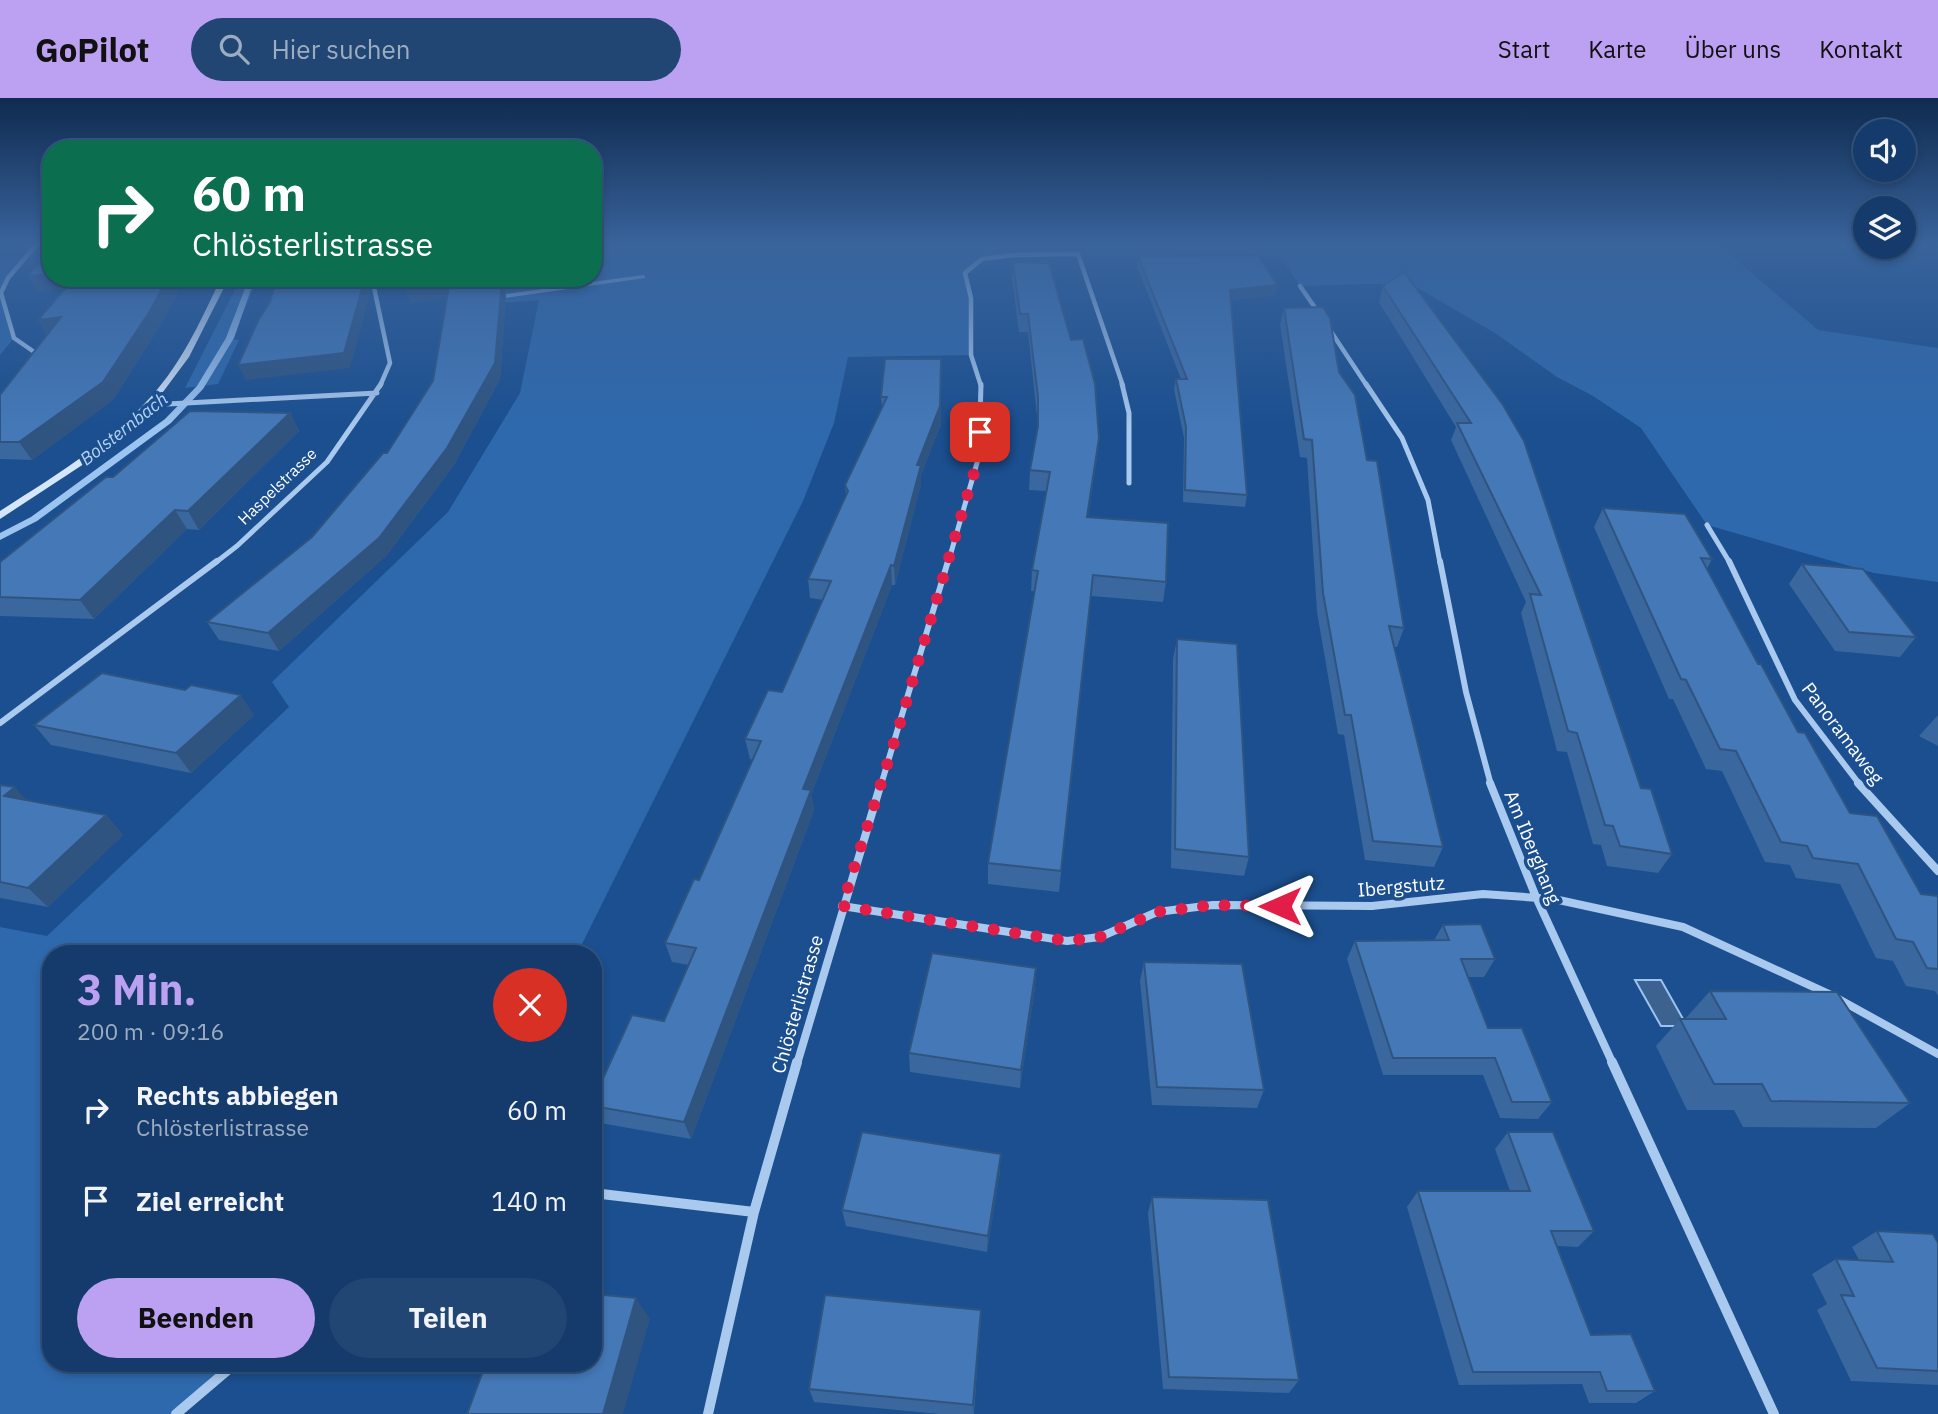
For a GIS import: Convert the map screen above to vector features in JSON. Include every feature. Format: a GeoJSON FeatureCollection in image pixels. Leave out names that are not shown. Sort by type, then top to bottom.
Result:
{"type":"FeatureCollection","features":[{"type":"Feature","properties":{"kind":"street"},"geometry":{"type":"LineString","coordinates":[[5,305],[14,338],[41,356],[41,369]]}},
{"type":"Feature","properties":{"kind":"street"},"geometry":{"type":"LineString","coordinates":[[0,516],[114,438],[149,405],[192,346],[212,305]]}},
{"type":"Feature","properties":{"kind":"street","name":"Haspelstrasse"},"geometry":{"type":"LineString","coordinates":[[0,723],[237,546],[327,462],[377,393],[390,363],[378,305]]}},
{"type":"Feature","properties":{"kind":"street","name":"Chlösterlistrasse"},"geometry":{"type":"LineString","coordinates":[[708,1414],[754,1212],[842,906],[899,727],[979,456],[981,383],[971,355],[971,305]]}},
{"type":"Feature","properties":{"kind":"street","name":"Chlösterlistrasse"},"geometry":{"type":"LineString","coordinates":[[1096,305],[1121,379],[1129,413],[1129,483]]}},
{"type":"Feature","properties":{"kind":"street","name":"Am Iberghang"},"geometry":{"type":"LineString","coordinates":[[1313,305],[1402,438],[1428,500],[1466,692],[1492,790],[1536,897],[1774,1414]]}},
{"type":"Feature","properties":{"kind":"street"},"geometry":{"type":"LineString","coordinates":[[149,405],[377,393]]}},
{"type":"Feature","properties":{"kind":"street","name":"Panoramaweg"},"geometry":{"type":"LineString","coordinates":[[1707,525],[1733,568],[1752,614],[1795,701],[1851,775],[1938,871]]}},
{"type":"Feature","properties":{"kind":"street","name":"Ibergstutz"},"geometry":{"type":"LineString","coordinates":[[842,906],[1067,941],[1100,937],[1157,912],[1213,905],[1372,906],[1483,894],[1536,897],[1683,927],[1833,996],[1938,1054]]}},
{"type":"Feature","properties":{"kind":"street"},"geometry":{"type":"LineString","coordinates":[[602,1194],[754,1212]]}},
{"type":"Feature","properties":{"kind":"street"},"geometry":{"type":"LineString","coordinates":[[176,1414],[225,1372]]}},
{"type":"Feature","properties":{"kind":"shaded area"},"geometry":{"type":"Polygon","coordinates":[[[0,305],[5,305],[14,338],[0,355],[0,305]]]}},
{"type":"Feature","properties":{"kind":"shaded area"},"geometry":{"type":"Polygon","coordinates":[[[227,305],[246,305],[231,339],[239,340],[218,384],[185,388],[227,305]]]}},
{"type":"Feature","properties":{"kind":"shaded area"},"geometry":{"type":"Polygon","coordinates":[[[538,305],[971,305],[971,355],[848,357],[834,423],[803,501],[581,945],[42,945],[42,1372],[225,1372],[176,1414],[0,1414],[0,927],[47,936],[289,707],[272,682],[448,512],[520,393],[538,305]]]}},
{"type":"Feature","properties":{"kind":"shaded area"},"geometry":{"type":"Polygon","coordinates":[[[1448,305],[1789,305],[1818,330],[1938,348],[1938,582],[1874,573],[1707,525],[1641,428],[1593,396],[1557,377],[1495,333],[1448,305]]]}},
{"type":"Feature","properties":{"kind":"shaded area"},"geometry":{"type":"Polygon","coordinates":[[[1635,980],[1661,980],[1687,1026],[1661,1026],[1635,980]]]}},
{"type":"Feature","properties":{"kind":"building"},"geometry":{"type":"Polygon","coordinates":[[[51,305],[153,305],[103,382],[19,442],[0,442],[0,395],[61,317],[38,320],[51,305]]]}},
{"type":"Feature","properties":{"kind":"building"},"geometry":{"type":"Polygon","coordinates":[[[268,305],[357,305],[344,353],[238,365],[268,305]]]}},
{"type":"Feature","properties":{"kind":"building"},"geometry":{"type":"Polygon","coordinates":[[[446,305],[500,305],[495,363],[447,448],[379,538],[268,633],[207,622],[312,537],[383,453],[387,453],[433,381],[446,305]]]}},
{"type":"Feature","properties":{"kind":"building"},"geometry":{"type":"Polygon","coordinates":[[[1019,305],[1061,305],[1071,340],[1083,339],[1095,384],[1099,438],[1087,517],[1168,523],[1166,582],[1093,575],[1061,871],[988,863],[1038,571],[1032,570],[1050,472],[1030,470],[1038,426],[1038,397],[1028,314],[1020,314],[1019,305]]]}},
{"type":"Feature","properties":{"kind":"building"},"geometry":{"type":"Polygon","coordinates":[[[1158,305],[1231,305],[1247,495],[1185,490],[1186,427],[1176,379],[1187,379],[1158,305]]]}},
{"type":"Feature","properties":{"kind":"building"},"geometry":{"type":"Polygon","coordinates":[[[1395,305],[1429,305],[1503,405],[1524,441],[1641,788],[1651,789],[1672,854],[1620,846],[1613,826],[1605,825],[1577,733],[1568,731],[1530,594],[1541,595],[1457,423],[1471,423],[1395,305]]]}},
{"type":"Feature","properties":{"kind":"building"},"geometry":{"type":"Polygon","coordinates":[[[1323,307],[1330,318],[1339,372],[1355,395],[1367,460],[1377,461],[1404,628],[1389,626],[1443,847],[1373,841],[1351,715],[1345,715],[1323,593],[1312,440],[1304,439],[1284,308],[1323,307]]]}},
{"type":"Feature","properties":{"kind":"building"},"geometry":{"type":"Polygon","coordinates":[[[885,359],[941,359],[940,406],[917,465],[921,465],[894,566],[891,565],[803,789],[811,790],[684,1122],[602,1108],[602,1080],[632,1015],[664,1021],[696,948],[665,943],[694,879],[699,880],[761,741],[745,739],[768,690],[782,692],[831,581],[808,579],[848,491],[845,485],[887,397],[881,397],[885,359]]]}},
{"type":"Feature","properties":{"kind":"building"},"geometry":{"type":"Polygon","coordinates":[[[190,411],[290,413],[188,511],[175,510],[80,600],[0,597],[0,562],[106,477],[113,477],[190,411]]]}},
{"type":"Feature","properties":{"kind":"building"},"geometry":{"type":"Polygon","coordinates":[[[1603,508],[1685,514],[1712,559],[1701,558],[1758,664],[1761,664],[1798,732],[1805,733],[1850,813],[1877,816],[1921,894],[1938,896],[1938,969],[1927,968],[1913,942],[1896,939],[1858,864],[1813,858],[1807,846],[1781,842],[1736,751],[1720,749],[1686,680],[1681,679],[1603,508]]]}},
{"type":"Feature","properties":{"kind":"building"},"geometry":{"type":"Polygon","coordinates":[[[1802,564],[1863,569],[1916,637],[1849,632],[1802,564]]]}},
{"type":"Feature","properties":{"kind":"building"},"geometry":{"type":"Polygon","coordinates":[[[1177,639],[1237,644],[1249,857],[1175,849],[1177,639]]]}},
{"type":"Feature","properties":{"kind":"building"},"geometry":{"type":"Polygon","coordinates":[[[102,673],[185,690],[191,685],[241,695],[176,753],[34,725],[102,673]]]}},
{"type":"Feature","properties":{"kind":"building"},"geometry":{"type":"Polygon","coordinates":[[[0,785],[15,787],[4,796],[106,815],[28,888],[0,882],[0,785]]]}},
{"type":"Feature","properties":{"kind":"building"},"geometry":{"type":"Polygon","coordinates":[[[1481,924],[1495,959],[1461,959],[1488,1028],[1522,1028],[1552,1102],[1512,1102],[1495,1058],[1393,1058],[1355,941],[1449,940],[1443,925],[1481,924]]]}},
{"type":"Feature","properties":{"kind":"building"},"geometry":{"type":"Polygon","coordinates":[[[932,953],[1036,968],[1021,1070],[909,1053],[932,953]]]}},
{"type":"Feature","properties":{"kind":"building"},"geometry":{"type":"Polygon","coordinates":[[[1144,962],[1242,964],[1264,1090],[1157,1087],[1144,962]]]}},
{"type":"Feature","properties":{"kind":"building"},"geometry":{"type":"Polygon","coordinates":[[[1710,991],[1837,992],[1910,1103],[1771,1101],[1762,1084],[1714,1084],[1680,1019],[1726,1019],[1710,991]]]}},
{"type":"Feature","properties":{"kind":"building"},"geometry":{"type":"Polygon","coordinates":[[[862,1132],[1001,1154],[988,1236],[842,1210],[862,1132]]]}},
{"type":"Feature","properties":{"kind":"building"},"geometry":{"type":"Polygon","coordinates":[[[1508,1132],[1553,1132],[1594,1231],[1551,1231],[1591,1335],[1631,1334],[1655,1391],[1607,1391],[1600,1372],[1473,1372],[1418,1191],[1530,1191],[1508,1132]]]}},
{"type":"Feature","properties":{"kind":"building"},"geometry":{"type":"Polygon","coordinates":[[[1152,1197],[1268,1200],[1299,1380],[1169,1377],[1152,1197]]]}},
{"type":"Feature","properties":{"kind":"building"},"geometry":{"type":"Polygon","coordinates":[[[1877,1231],[1933,1234],[1938,1243],[1938,1371],[1877,1368],[1841,1295],[1854,1296],[1836,1259],[1893,1262],[1877,1231]]]}},
{"type":"Feature","properties":{"kind":"building"},"geometry":{"type":"Polygon","coordinates":[[[602,1295],[636,1298],[603,1414],[467,1414],[483,1372],[602,1372],[602,1295]]]}},
{"type":"Feature","properties":{"kind":"building"},"geometry":{"type":"Polygon","coordinates":[[[825,1295],[981,1310],[973,1405],[809,1389],[825,1295]]]}},
{"type":"Feature","properties":{"kind":"waterway","name":"Bolsternbach"},"geometry":{"type":"LineString","coordinates":[[0,537],[34,519],[168,421],[200,387],[230,338],[242,305]]}},
{"type":"Feature","properties":{"kind":"route"},"geometry":{"type":"LineString","coordinates":[[980,432],[979,456],[899,727],[842,906],[1067,941],[1100,937],[1157,912],[1213,905],[1280,906]]}}]}
